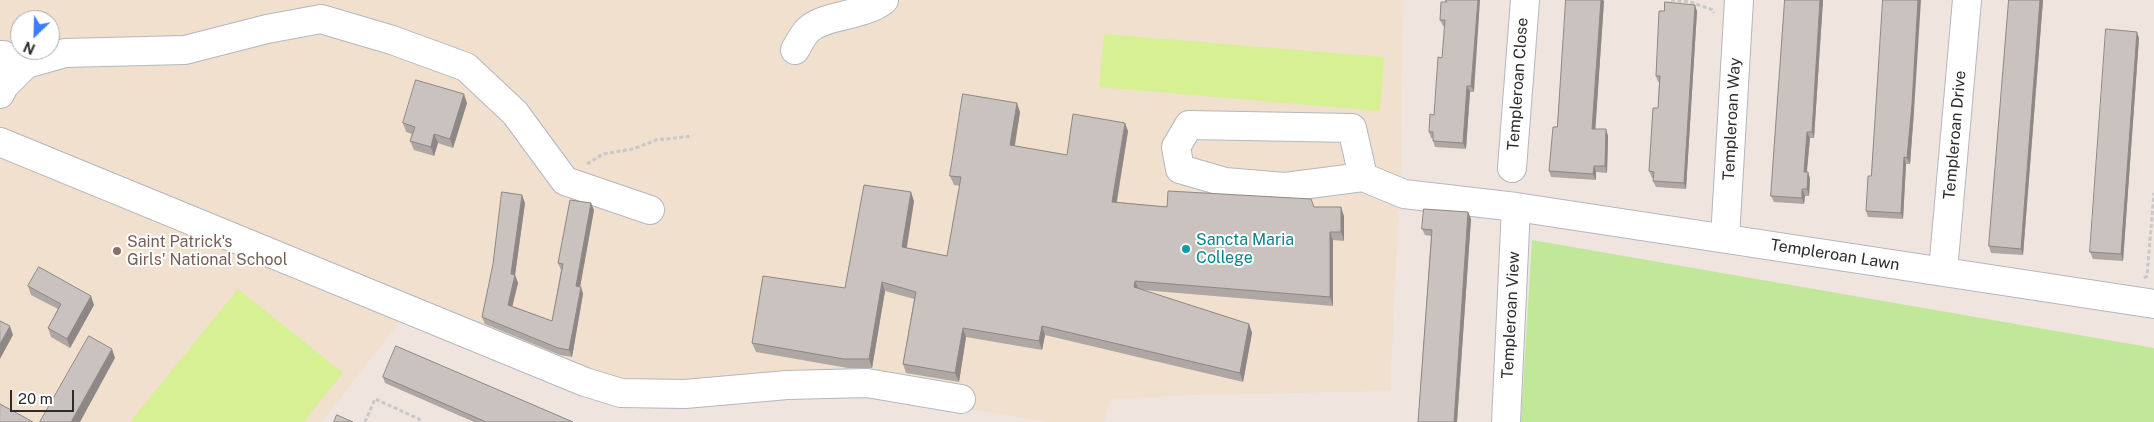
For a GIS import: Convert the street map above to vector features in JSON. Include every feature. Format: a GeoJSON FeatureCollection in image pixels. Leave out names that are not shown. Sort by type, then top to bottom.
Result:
{"type":"FeatureCollection","features":[{"type":"Feature","properties":{"kind":"street"},"geometry":{"type":"LineString","coordinates":[[795,50],[808,31],[820,22],[875,7],[884,0]]}},
{"type":"Feature","properties":{"kind":"street","name":"Templeroan Close"},"geometry":{"type":"LineString","coordinates":[[1512,168],[1524,0]]}},
{"type":"Feature","properties":{"kind":"street","name":"Templeroan Drive"},"geometry":{"type":"LineString","coordinates":[[1943,271],[1967,0]]}},
{"type":"Feature","properties":{"kind":"street","name":"Templeroan Way"},"geometry":{"type":"LineString","coordinates":[[1725,238],[1732,4]]}},
{"type":"Feature","properties":{"kind":"street"},"geometry":{"type":"LineString","coordinates":[[4,75],[26,64],[65,53],[185,50],[267,28],[321,19],[392,40],[466,67],[515,113],[564,181],[650,210]]}},
{"type":"Feature","properties":{"kind":"street"},"geometry":{"type":"LineString","coordinates":[[1189,125],[1352,128],[1363,176],[1285,187],[1225,182],[1180,169],[1176,147],[1189,125]]}},
{"type":"Feature","properties":{"kind":"street"},"geometry":{"type":"LineString","coordinates":[[0,142],[585,382],[621,393],[685,394],[787,385],[867,383],[961,399]]}},
{"type":"Feature","properties":{"kind":"street","name":"Templeroan Lawn"},"geometry":{"type":"LineString","coordinates":[[1363,176],[1404,194],[1516,207],[2154,304]]}},
{"type":"Feature","properties":{"kind":"street","name":"Templeroan View"},"geometry":{"type":"LineString","coordinates":[[1506,422],[1516,207]]}},
{"type":"Feature","properties":{"kind":"path"},"geometry":{"type":"LineString","coordinates":[[1671,0],[1690,2],[1713,10],[1732,4]]}},
{"type":"Feature","properties":{"kind":"path"},"geometry":{"type":"LineString","coordinates":[[564,181],[603,154],[633,149],[656,140],[692,136]]}},
{"type":"Feature","properties":{"kind":"path"},"geometry":{"type":"LineString","coordinates":[[2138,282],[2147,276],[2154,193]]}},
{"type":"Feature","properties":{"kind":"path"},"geometry":{"type":"LineString","coordinates":[[365,422],[375,399],[419,419],[420,422]]}},
{"type":"Feature","properties":{"kind":"shaded area","name":"Sancta Maria College"},"geometry":{"type":"Polygon","coordinates":[[[0,0],[1403,0],[1401,162],[1390,391],[1194,395],[1111,399],[1104,422],[1047,422],[861,392],[613,404],[548,382],[401,320],[322,422],[0,422],[0,0]]]}},
{"type":"Feature","properties":{"kind":"green space"},"geometry":{"type":"Polygon","coordinates":[[[1104,34],[1384,57],[1380,111],[1099,87],[1104,34]]]}},
{"type":"Feature","properties":{"kind":"green space"},"geometry":{"type":"Polygon","coordinates":[[[1532,240],[2154,348],[2154,422],[1521,422],[1532,240]]]}},
{"type":"Feature","properties":{"kind":"green space"},"geometry":{"type":"Polygon","coordinates":[[[238,289],[343,373],[303,422],[130,422],[238,289]]]}},
{"type":"Feature","properties":{"kind":"building"},"geometry":{"type":"Polygon","coordinates":[[[1446,0],[1478,0],[1471,86],[1467,86],[1463,143],[1433,141],[1433,132],[1429,132],[1430,114],[1434,115],[1438,57],[1442,58],[1445,20],[1440,20],[1441,2],[1446,2],[1446,0]]]}},
{"type":"Feature","properties":{"kind":"building"},"geometry":{"type":"Polygon","coordinates":[[[1566,0],[1601,0],[1592,129],[1606,129],[1605,166],[1594,166],[1593,174],[1549,171],[1553,127],[1557,127],[1566,0]]]}},
{"type":"Feature","properties":{"kind":"building"},"geometry":{"type":"Polygon","coordinates":[[[1785,0],[1820,0],[1812,132],[1807,132],[1804,172],[1808,172],[1807,189],[1802,189],[1802,198],[1771,196],[1785,0]]]}},
{"type":"Feature","properties":{"kind":"building"},"geometry":{"type":"Polygon","coordinates":[[[1883,0],[1918,0],[1912,104],[1907,158],[1904,157],[1901,213],[1866,211],[1868,176],[1871,176],[1883,0]]]}},
{"type":"Feature","properties":{"kind":"building"},"geometry":{"type":"Polygon","coordinates":[[[2009,0],[2040,0],[2021,249],[1989,246],[2009,0]]]}},
{"type":"Feature","properties":{"kind":"building"},"geometry":{"type":"Polygon","coordinates":[[[1665,2],[1695,5],[1684,183],[1653,181],[1654,172],[1649,171],[1653,108],[1658,108],[1660,76],[1656,76],[1659,11],[1664,11],[1665,2]]]}},
{"type":"Feature","properties":{"kind":"building"},"geometry":{"type":"Polygon","coordinates":[[[2106,29],[2137,32],[2121,254],[2090,252],[2106,29]]]}},
{"type":"Feature","properties":{"kind":"building"},"geometry":{"type":"Polygon","coordinates":[[[416,80],[464,94],[450,139],[434,134],[431,147],[410,141],[415,127],[403,123],[416,80]]]}},
{"type":"Feature","properties":{"kind":"building","name":"Sancta Maria College"},"geometry":{"type":"Polygon","coordinates":[[[963,94],[1017,103],[1010,145],[1067,155],[1073,114],[1125,123],[1112,202],[1167,207],[1168,191],[1311,199],[1314,207],[1341,207],[1341,232],[1330,232],[1330,297],[1135,281],[1134,287],[1249,324],[1240,373],[1042,326],[1039,341],[963,328],[955,373],[903,364],[916,292],[882,282],[869,359],[844,359],[752,343],[763,276],[845,288],[864,185],[911,192],[902,247],[947,256],[961,177],[950,176],[963,94]]]}},
{"type":"Feature","properties":{"kind":"building"},"geometry":{"type":"Polygon","coordinates":[[[502,192],[522,195],[511,274],[515,275],[508,305],[552,321],[563,264],[558,263],[570,200],[591,203],[576,286],[581,287],[569,350],[558,348],[482,317],[493,264],[502,192]]]}},
{"type":"Feature","properties":{"kind":"building"},"geometry":{"type":"Polygon","coordinates":[[[1424,209],[1468,212],[1454,422],[1418,422],[1432,230],[1422,229],[1424,209]]]}},
{"type":"Feature","properties":{"kind":"building"},"geometry":{"type":"Polygon","coordinates":[[[39,267],[91,296],[67,339],[48,328],[61,304],[28,286],[39,267]]]}},
{"type":"Feature","properties":{"kind":"building"},"geometry":{"type":"Polygon","coordinates":[[[0,321],[10,326],[0,344],[0,321]]]}},
{"type":"Feature","properties":{"kind":"building"},"geometry":{"type":"Polygon","coordinates":[[[89,336],[112,349],[71,422],[40,422],[89,336]]]}},
{"type":"Feature","properties":{"kind":"building"},"geometry":{"type":"Polygon","coordinates":[[[396,346],[573,422],[486,422],[383,377],[396,346]]]}},
{"type":"Feature","properties":{"kind":"building"},"geometry":{"type":"Polygon","coordinates":[[[0,404],[33,422],[0,422],[0,404]]]}},
{"type":"Feature","properties":{"kind":"building"},"geometry":{"type":"Polygon","coordinates":[[[337,415],[353,422],[334,422],[337,415]]]}},
{"type":"Feature","properties":{"kind":"place","name":"Sancta Maria College"},"geometry":{"type":"Point","coordinates":[1186,249]}},
{"type":"Feature","properties":{"kind":"place","name":"Saint Patrick's Girls' National School"},"geometry":{"type":"Point","coordinates":[117,251]}}]}
